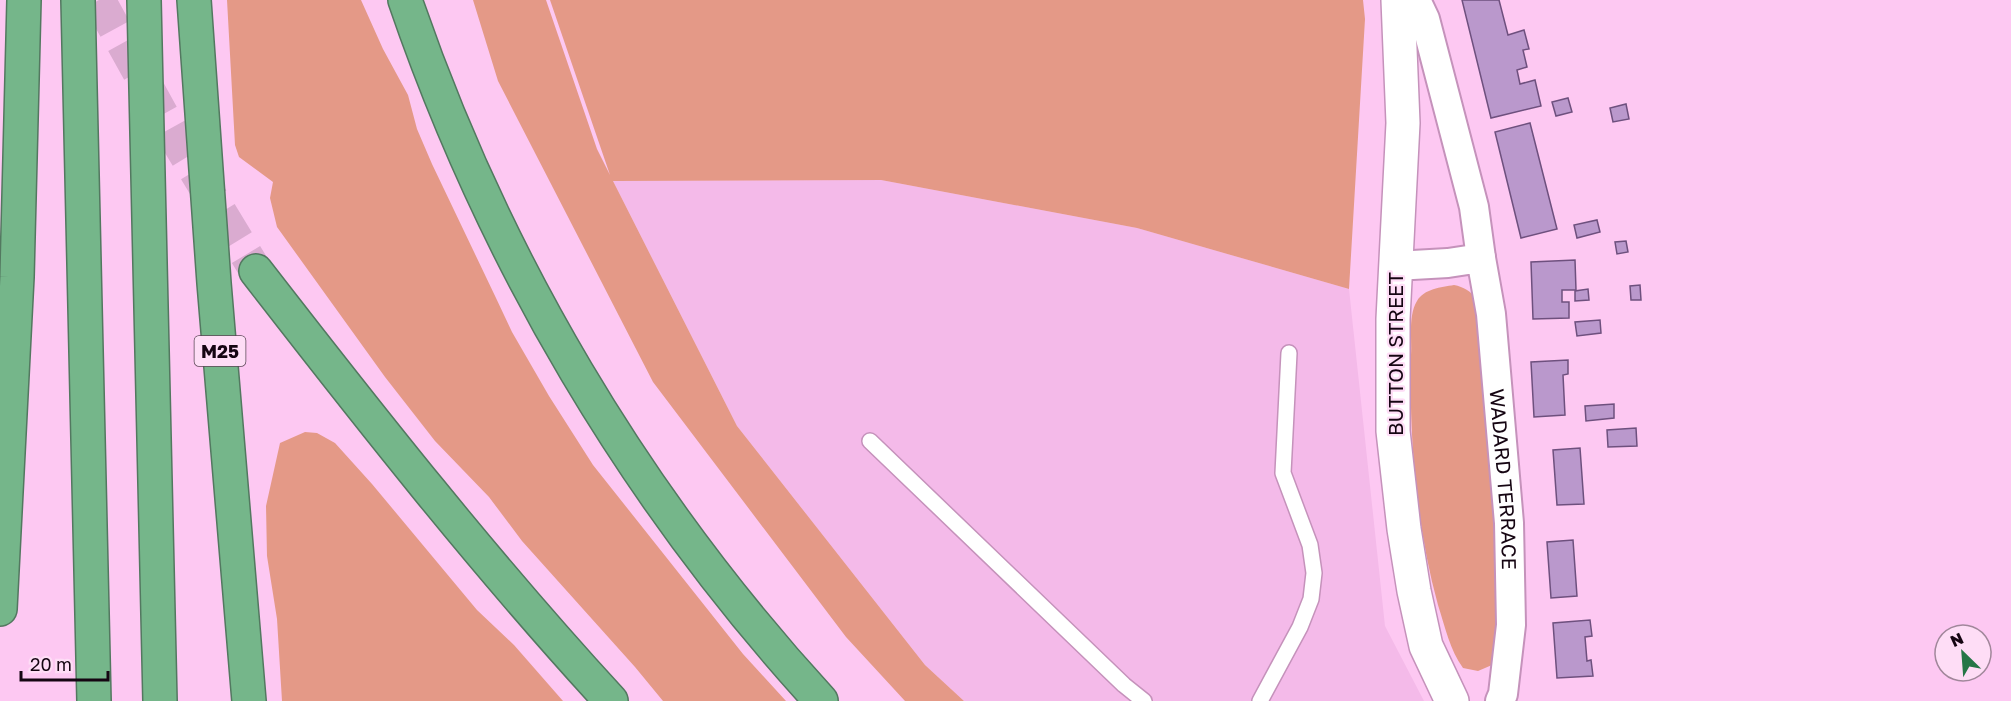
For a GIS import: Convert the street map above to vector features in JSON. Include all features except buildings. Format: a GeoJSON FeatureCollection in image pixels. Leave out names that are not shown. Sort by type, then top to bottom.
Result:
{"type":"FeatureCollection","features":[{"type":"Feature","properties":{"kind":"highway"},"geometry":{"type":"LineString","coordinates":[[0,609],[17,277],[24,0]]}},
{"type":"Feature","properties":{"kind":"highway"},"geometry":{"type":"LineString","coordinates":[[78,0],[94,701]]}},
{"type":"Feature","properties":{"kind":"highway"},"geometry":{"type":"LineString","coordinates":[[144,0],[160,701]]}},
{"type":"Feature","properties":{"kind":"highway","name":"M25"},"geometry":{"type":"LineString","coordinates":[[194,0],[214,283],[249,701]]}},
{"type":"Feature","properties":{"kind":"highway"},"geometry":{"type":"LineString","coordinates":[[405,0],[426,62],[459,143],[536,303],[576,375],[636,468],[689,542],[747,618],[820,701]]}},
{"type":"Feature","properties":{"kind":"highway"},"geometry":{"type":"LineString","coordinates":[[256,271],[410,467],[482,554],[611,701]]}},
{"type":"Feature","properties":{"kind":"street","name":"BUTTON STREET"},"geometry":{"type":"LineString","coordinates":[[1398,0],[1403,123],[1395,266],[1392,361],[1393,431],[1404,529],[1426,645],[1452,701]]}},
{"type":"Feature","properties":{"kind":"street","name":"WADARD TERRACE"},"geometry":{"type":"LineString","coordinates":[[1416,0],[1425,19],[1474,207],[1491,314],[1509,523],[1511,625],[1503,694],[1500,701]]}},
{"type":"Feature","properties":{"kind":"street"},"geometry":{"type":"LineString","coordinates":[[1395,266],[1448,263],[1481,258]]}},
{"type":"Feature","properties":{"kind":"lane"},"geometry":{"type":"LineString","coordinates":[[1260,701],[1300,627],[1311,600],[1314,573],[1310,545],[1283,473],[1289,353]]}},
{"type":"Feature","properties":{"kind":"lane"},"geometry":{"type":"LineString","coordinates":[[870,441],[1115,677],[1144,701]]}},
{"type":"Feature","properties":{"kind":"shaded area"},"geometry":{"type":"Polygon","coordinates":[[[227,0],[361,0],[383,49],[408,95],[417,129],[432,164],[512,332],[549,396],[593,465],[743,654],[786,701],[663,701],[522,541],[489,497],[435,441],[385,377],[277,227],[270,198],[273,182],[239,157],[235,145],[227,0]]]}},
{"type":"Feature","properties":{"kind":"shaded area"},"geometry":{"type":"Polygon","coordinates":[[[473,0],[546,0],[597,149],[610,175],[550,0],[1363,0],[1365,19],[1349,289],[1137,228],[881,180],[613,181],[737,426],[925,665],[964,701],[905,701],[846,637],[653,382],[498,81],[473,0]]]}},
{"type":"Feature","properties":{"kind":"shaded area"},"geometry":{"type":"Polygon","coordinates":[[[881,180],[1137,228],[1349,289],[1385,626],[1424,701],[964,701],[925,665],[737,426],[613,181],[881,180]]]}},
{"type":"Feature","properties":{"kind":"shaded area"},"geometry":{"type":"Polygon","coordinates":[[[1454,285],[1467,290],[1477,299],[1504,601],[1492,665],[1478,671],[1463,668],[1458,661],[1448,638],[1430,575],[1419,513],[1411,418],[1412,313],[1417,301],[1424,294],[1433,289],[1454,285]]]}},
{"type":"Feature","properties":{"kind":"shaded area"},"geometry":{"type":"Polygon","coordinates":[[[305,432],[317,433],[335,443],[477,610],[514,645],[563,701],[282,701],[277,619],[267,556],[266,506],[280,443],[305,432]]]}},
{"type":"Feature","properties":{"kind":"tunnel"},"geometry":{"type":"LineString","coordinates":[[99,0],[174,136],[256,271]]}}]}
